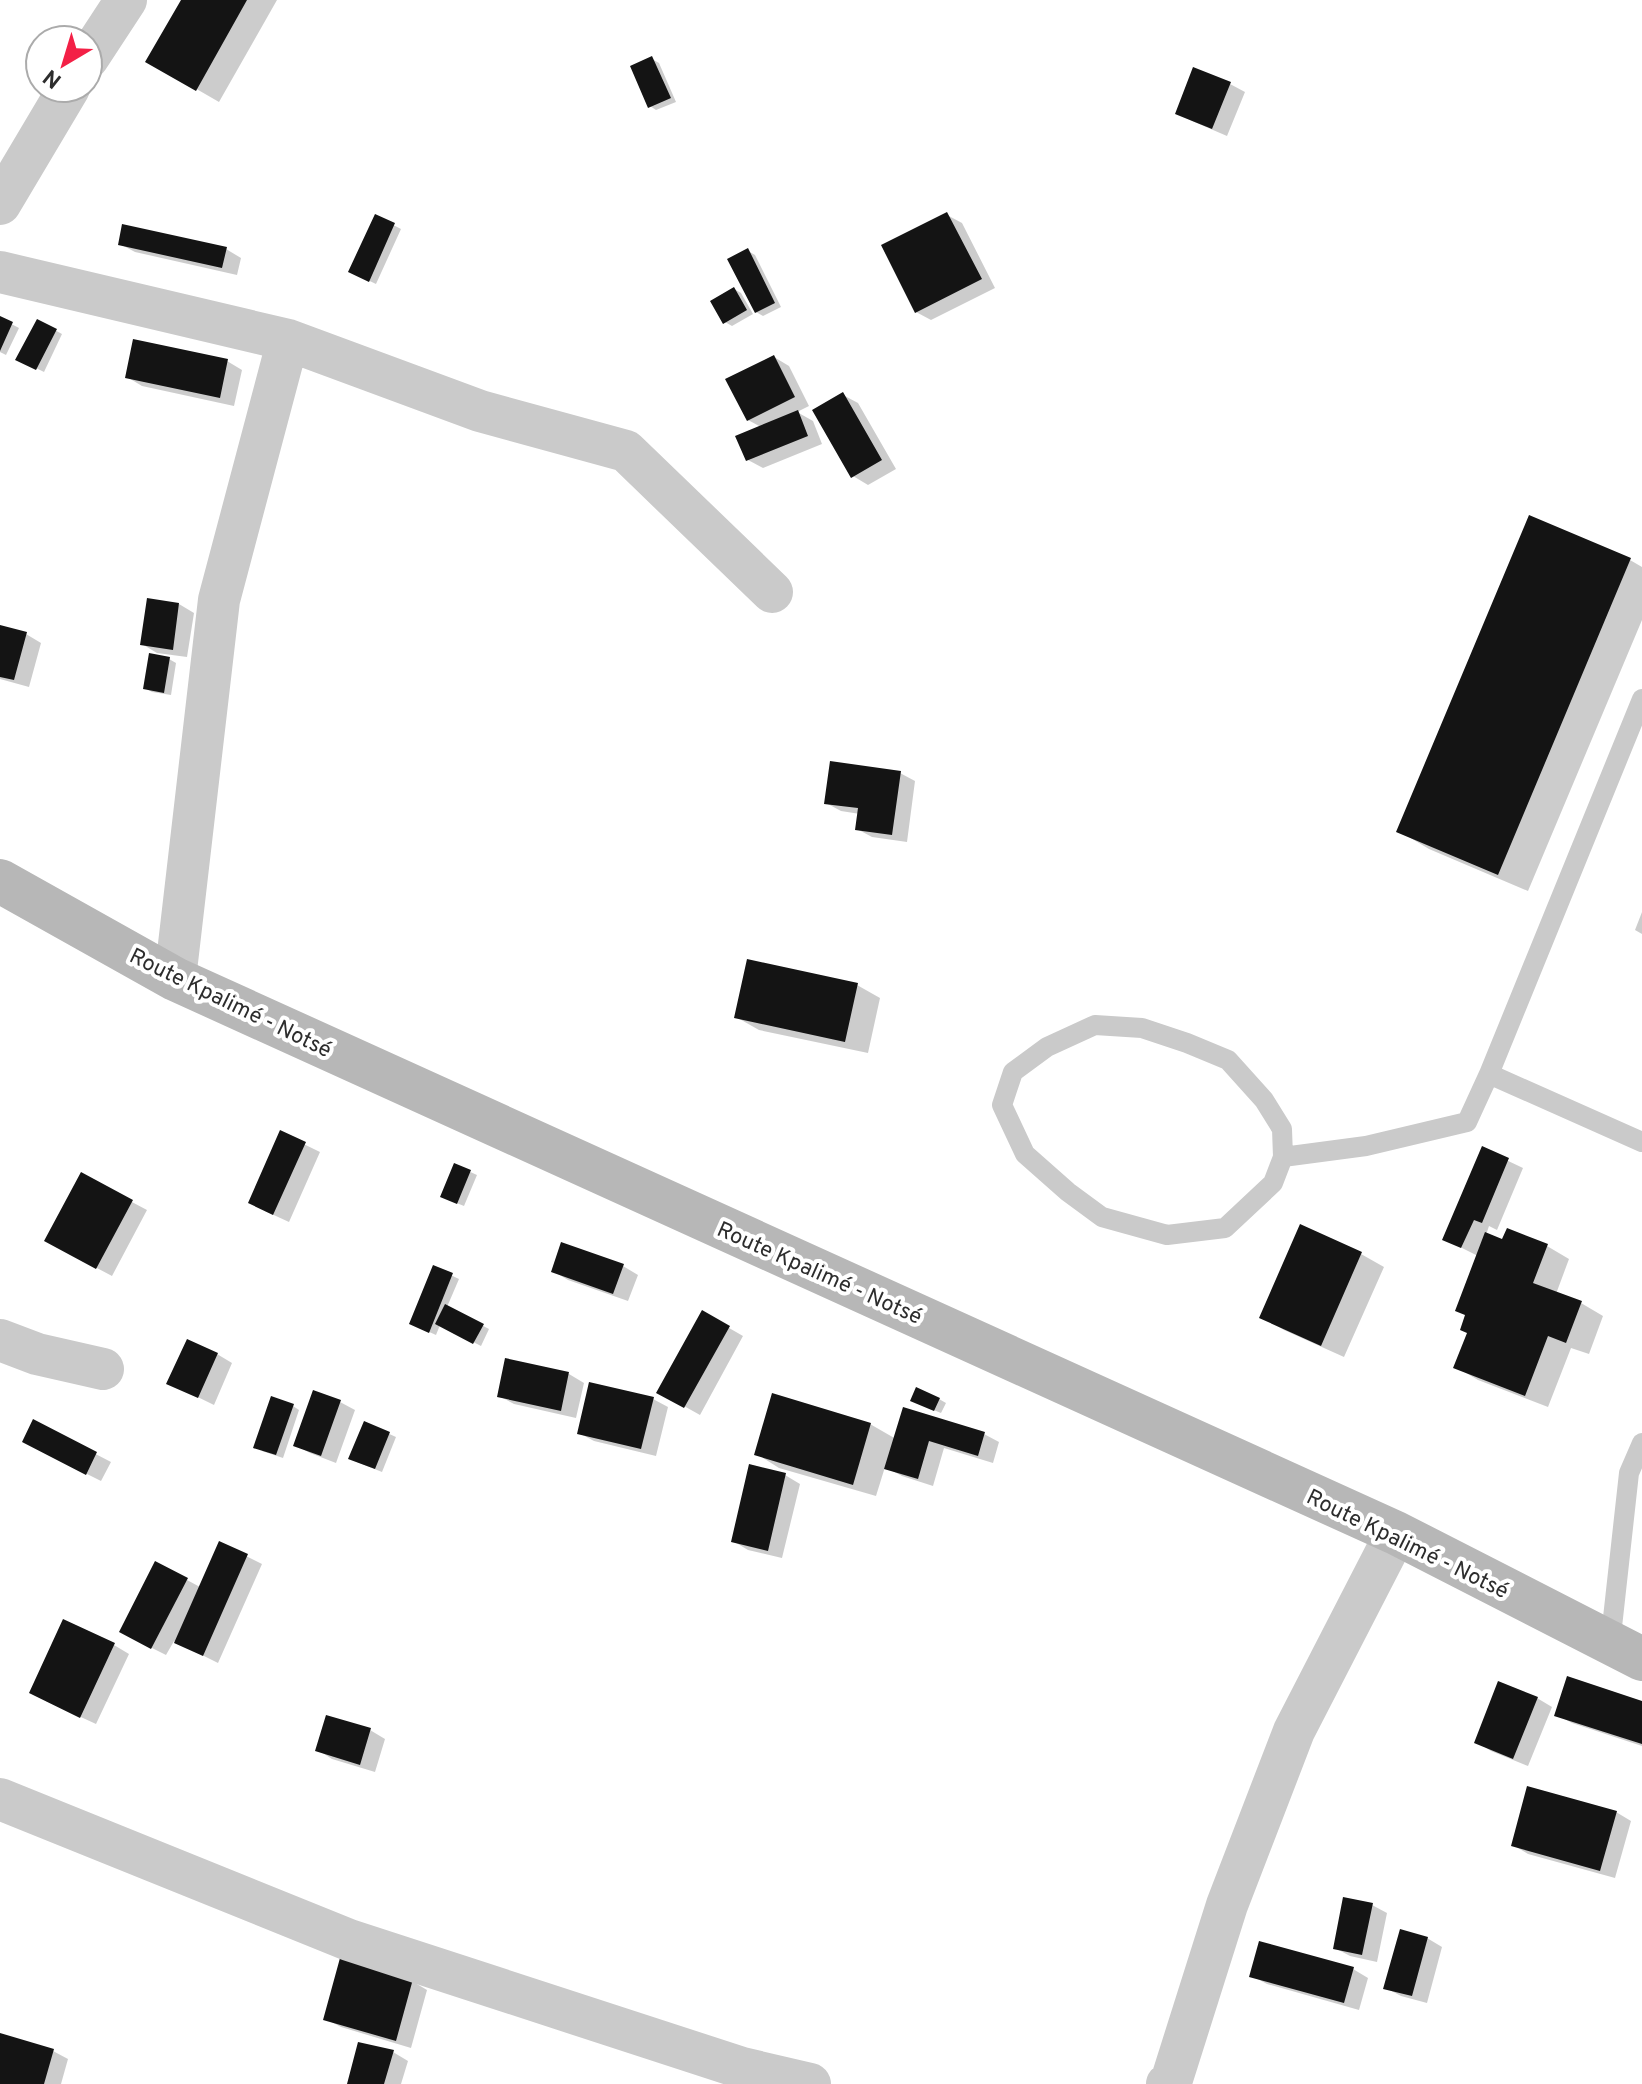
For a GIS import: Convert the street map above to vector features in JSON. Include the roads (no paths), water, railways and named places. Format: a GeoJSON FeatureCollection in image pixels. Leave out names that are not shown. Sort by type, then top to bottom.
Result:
{"type":"FeatureCollection","features":[{"type":"Feature","properties":{"kind":"main road","name":"Route Kpalimé - Notsé"},"geometry":{"type":"LineString","coordinates":[[0,881],[175,979],[1396,1533],[1626,1652]]}},
{"type":"Feature","properties":{"kind":"street"},"geometry":{"type":"LineString","coordinates":[[104,34],[126,0]]}},
{"type":"Feature","properties":{"kind":"street"},"geometry":{"type":"LineString","coordinates":[[0,204],[59,104]]}},
{"type":"Feature","properties":{"kind":"street"},"geometry":{"type":"LineString","coordinates":[[0,272],[288,340],[480,411],[626,451],[772,592]]}},
{"type":"Feature","properties":{"kind":"street"},"geometry":{"type":"LineString","coordinates":[[175,979],[219,600],[288,340]]}},
{"type":"Feature","properties":{"kind":"street"},"geometry":{"type":"LineString","coordinates":[[0,1340],[37,1354],[103,1369]]}},
{"type":"Feature","properties":{"kind":"street"},"geometry":{"type":"LineString","coordinates":[[1170,2083],[1227,1905],[1294,1731],[1396,1533]]}},
{"type":"Feature","properties":{"kind":"street"},"geometry":{"type":"LineString","coordinates":[[0,1799],[349,1940],[742,2068],[810,2084]]}},
{"type":"Feature","properties":{"kind":"lane"},"geometry":{"type":"LineString","coordinates":[[1283,1157],[1366,1146],[1467,1122],[1642,699]]}},
{"type":"Feature","properties":{"kind":"lane"},"geometry":{"type":"LineString","coordinates":[[1095,1025],[1142,1028],[1228,1060],[1264,1100],[1282,1129],[1283,1157],[1273,1183],[1225,1228],[1167,1235],[1102,1217],[1068,1192],[1025,1154],[1002,1105],[1013,1072],[1047,1047],[1095,1025]]}},
{"type":"Feature","properties":{"kind":"lane"},"geometry":{"type":"LineString","coordinates":[[1489,1074],[1642,1142]]}},
{"type":"Feature","properties":{"kind":"lane"},"geometry":{"type":"LineString","coordinates":[[1626,1652],[1629,1473],[1642,1443]]}}]}
